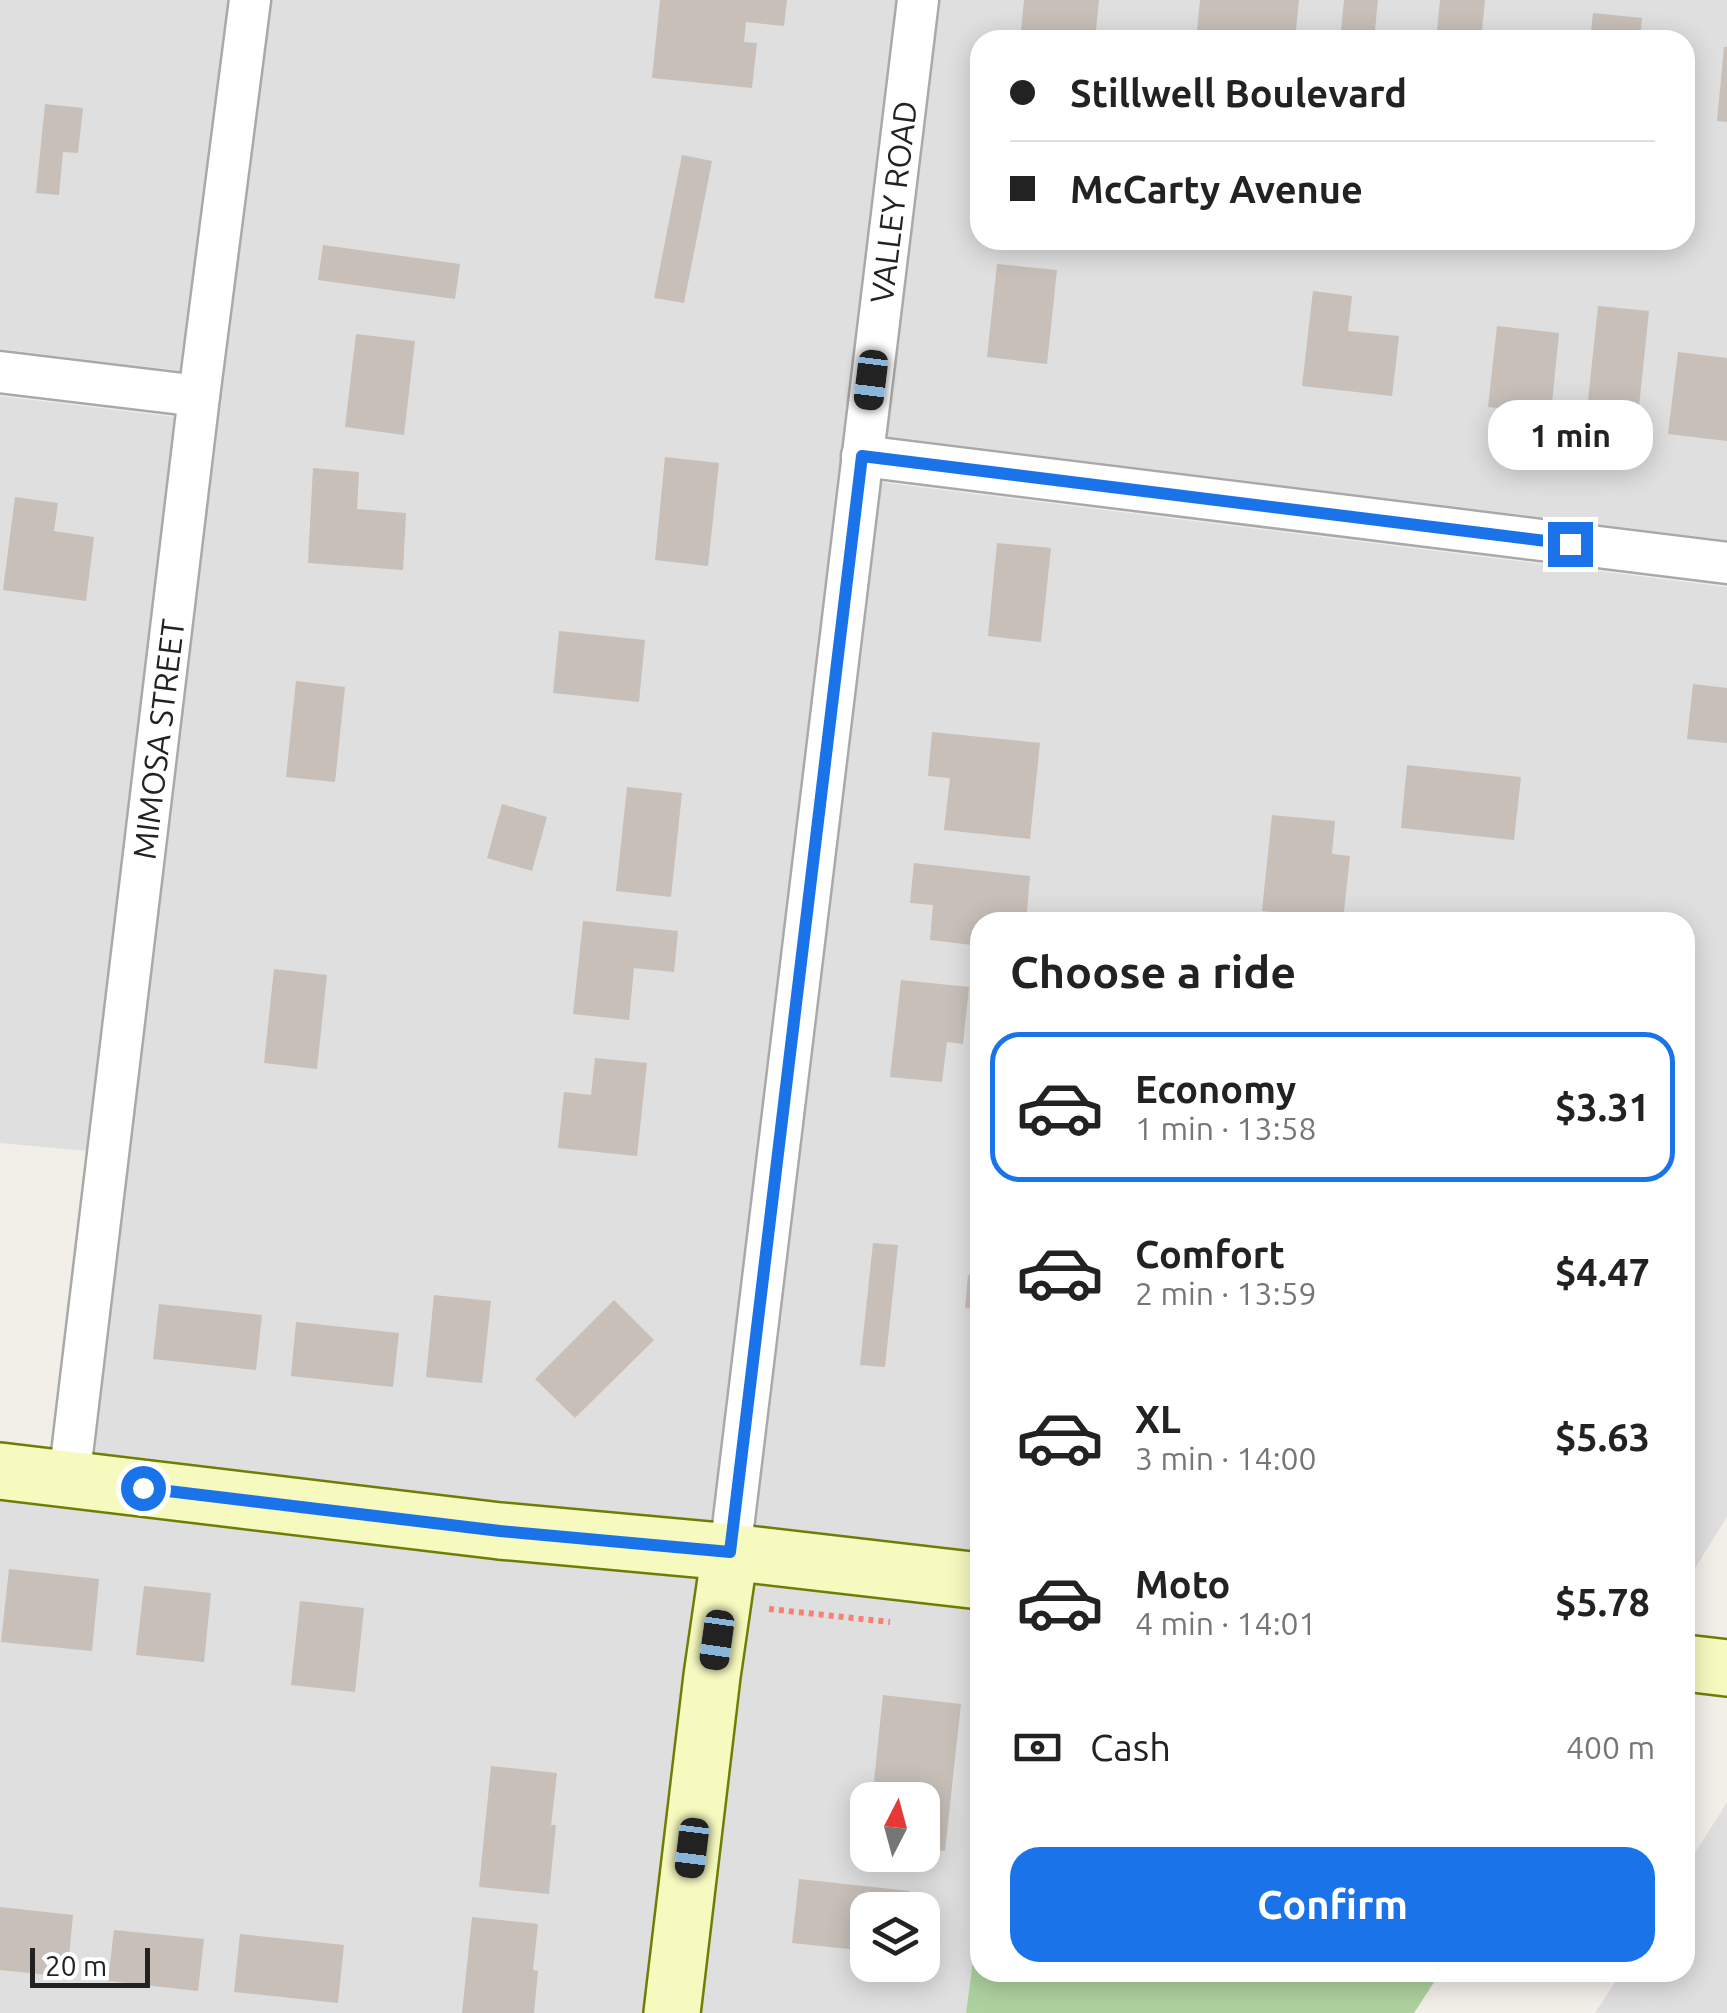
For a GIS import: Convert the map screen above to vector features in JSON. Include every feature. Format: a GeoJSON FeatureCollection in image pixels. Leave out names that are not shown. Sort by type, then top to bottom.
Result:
{"type":"FeatureCollection","features":[{"type":"Feature","properties":{"kind":"street","name":"MIMOSA STREET"},"geometry":{"type":"LineString","coordinates":[[69,1479],[250,0]]}},
{"type":"Feature","properties":{"kind":"street","name":"VALLEY ROAD"},"geometry":{"type":"LineString","coordinates":[[672,2013],[918,0]]}},
{"type":"Feature","properties":{"kind":"street"},"geometry":{"type":"LineString","coordinates":[[0,372],[199,396]]}},
{"type":"Feature","properties":{"kind":"street"},"geometry":{"type":"LineString","coordinates":[[862,456],[1727,563]]}},
{"type":"Feature","properties":{"kind":"street"},"geometry":{"type":"LineString","coordinates":[[0,1471],[500,1531],[726,1578],[970,1581]]}},
{"type":"Feature","properties":{"kind":"street"},"geometry":{"type":"LineString","coordinates":[[1695,1664],[1727,1668]]}},
{"type":"Feature","properties":{"kind":"path"},"geometry":{"type":"LineString","coordinates":[[726,1578],[901,1624]]}},
{"type":"Feature","properties":{"kind":"shaded area"},"geometry":{"type":"Polygon","coordinates":[[[0,0],[230,0],[182,371],[0,349],[0,0]]]}},
{"type":"Feature","properties":{"kind":"shaded area"},"geometry":{"type":"Polygon","coordinates":[[[271,0],[897,0],[713,1526],[502,1508],[92,1458],[271,0]]]}},
{"type":"Feature","properties":{"kind":"shaded area"},"geometry":{"type":"Polygon","coordinates":[[[938,0],[1727,0],[1727,540],[885,436],[938,0]]]}},
{"type":"Feature","properties":{"kind":"shaded area"},"geometry":{"type":"Polygon","coordinates":[[[0,396],[176,417],[88,1151],[0,1143],[0,396]]]}},
{"type":"Feature","properties":{"kind":"shaded area"},"geometry":{"type":"Polygon","coordinates":[[[879,482],[1727,587],[1727,1517],[1695,1568],[1695,912],[970,912],[970,1556],[753,1531],[879,482]]]}},
{"type":"Feature","properties":{"kind":"shaded area"},"geometry":{"type":"Polygon","coordinates":[[[0,1494],[707,1573],[652,2013],[0,2013],[0,1494]]]}},
{"type":"Feature","properties":{"kind":"shaded area"},"geometry":{"type":"Polygon","coordinates":[[[747,1577],[970,1603],[970,1982],[966,2013],[692,2013],[747,1577]]]}},
{"type":"Feature","properties":{"kind":"shaded area"},"geometry":{"type":"Polygon","coordinates":[[[1727,1802],[1727,2013],[1595,2013],[1615,1982],[1695,1982],[1695,1853],[1727,1802]]]}},
{"type":"Feature","properties":{"kind":"green space"},"geometry":{"type":"Polygon","coordinates":[[[970,1982],[1434,1982],[1414,2013],[966,2013],[970,1982]]]}},
{"type":"Feature","properties":{"kind":"building"},"geometry":{"type":"Polygon","coordinates":[[[660,0],[787,0],[784,26],[746,22],[744,42],[757,43],[752,88],[652,78],[660,0]]]}},
{"type":"Feature","properties":{"kind":"building"},"geometry":{"type":"Polygon","coordinates":[[[1024,0],[1099,0],[1096,30],[1021,30],[1024,0]]]}},
{"type":"Feature","properties":{"kind":"building"},"geometry":{"type":"Polygon","coordinates":[[[1200,0],[1299,0],[1296,30],[1197,30],[1200,0]]]}},
{"type":"Feature","properties":{"kind":"building"},"geometry":{"type":"Polygon","coordinates":[[[1344,0],[1378,0],[1375,30],[1341,30],[1344,0]]]}},
{"type":"Feature","properties":{"kind":"building"},"geometry":{"type":"Polygon","coordinates":[[[1440,0],[1485,0],[1482,30],[1437,30],[1440,0]]]}},
{"type":"Feature","properties":{"kind":"building"},"geometry":{"type":"Polygon","coordinates":[[[1593,13],[1642,18],[1641,30],[1591,30],[1593,13]]]}},
{"type":"Feature","properties":{"kind":"building"},"geometry":{"type":"Polygon","coordinates":[[[1727,47],[1727,122],[1717,121],[1727,47]]]}},
{"type":"Feature","properties":{"kind":"building"},"geometry":{"type":"Polygon","coordinates":[[[45,104],[83,108],[78,153],[63,152],[59,195],[36,193],[45,104]]]}},
{"type":"Feature","properties":{"kind":"building"},"geometry":{"type":"Polygon","coordinates":[[[682,155],[712,161],[684,303],[654,298],[682,155]]]}},
{"type":"Feature","properties":{"kind":"building"},"geometry":{"type":"Polygon","coordinates":[[[323,245],[460,264],[455,299],[318,280],[323,245]]]}},
{"type":"Feature","properties":{"kind":"building"},"geometry":{"type":"Polygon","coordinates":[[[997,264],[1057,270],[1047,364],[987,357],[997,264]]]}},
{"type":"Feature","properties":{"kind":"building"},"geometry":{"type":"Polygon","coordinates":[[[1313,291],[1352,296],[1348,331],[1399,336],[1392,396],[1302,386],[1313,291]]]}},
{"type":"Feature","properties":{"kind":"building"},"geometry":{"type":"Polygon","coordinates":[[[1598,306],[1649,311],[1637,426],[1586,420],[1598,306]]]}},
{"type":"Feature","properties":{"kind":"building"},"geometry":{"type":"Polygon","coordinates":[[[1497,326],[1559,333],[1551,413],[1488,407],[1497,326]]]}},
{"type":"Feature","properties":{"kind":"building"},"geometry":{"type":"Polygon","coordinates":[[[356,334],[415,341],[404,435],[345,427],[356,334]]]}},
{"type":"Feature","properties":{"kind":"building"},"geometry":{"type":"Polygon","coordinates":[[[1678,352],[1727,358],[1727,441],[1668,434],[1678,352]]]}},
{"type":"Feature","properties":{"kind":"building"},"geometry":{"type":"Polygon","coordinates":[[[665,457],[719,463],[708,566],[655,560],[665,457]]]}},
{"type":"Feature","properties":{"kind":"building"},"geometry":{"type":"Polygon","coordinates":[[[313,468],[359,472],[357,509],[406,513],[403,570],[308,563],[313,468]]]}},
{"type":"Feature","properties":{"kind":"building"},"geometry":{"type":"Polygon","coordinates":[[[15,497],[58,503],[54,531],[94,537],[86,601],[3,590],[15,497]]]}},
{"type":"Feature","properties":{"kind":"building"},"geometry":{"type":"Polygon","coordinates":[[[997,543],[1051,548],[1041,642],[988,636],[997,543]]]}},
{"type":"Feature","properties":{"kind":"building"},"geometry":{"type":"Polygon","coordinates":[[[559,631],[645,640],[639,702],[553,693],[559,631]]]}},
{"type":"Feature","properties":{"kind":"building"},"geometry":{"type":"Polygon","coordinates":[[[296,681],[345,687],[335,782],[286,777],[296,681]]]}},
{"type":"Feature","properties":{"kind":"building"},"geometry":{"type":"Polygon","coordinates":[[[1693,684],[1727,688],[1727,743],[1687,739],[1693,684]]]}},
{"type":"Feature","properties":{"kind":"building"},"geometry":{"type":"Polygon","coordinates":[[[932,732],[1040,743],[1030,839],[944,830],[950,778],[928,776],[932,732]]]}},
{"type":"Feature","properties":{"kind":"building"},"geometry":{"type":"Polygon","coordinates":[[[1407,765],[1521,777],[1514,840],[1401,828],[1407,765]]]}},
{"type":"Feature","properties":{"kind":"building"},"geometry":{"type":"Polygon","coordinates":[[[627,787],[682,793],[671,897],[616,891],[627,787]]]}},
{"type":"Feature","properties":{"kind":"building"},"geometry":{"type":"Polygon","coordinates":[[[502,804],[547,817],[532,871],[487,858],[502,804]]]}},
{"type":"Feature","properties":{"kind":"building"},"geometry":{"type":"Polygon","coordinates":[[[1272,815],[1335,821],[1332,854],[1350,856],[1344,912],[1262,911],[1272,815]]]}},
{"type":"Feature","properties":{"kind":"building"},"geometry":{"type":"Polygon","coordinates":[[[914,863],[1030,876],[1027,912],[970,912],[970,945],[930,940],[933,905],[910,903],[914,863]]]}},
{"type":"Feature","properties":{"kind":"building"},"geometry":{"type":"Polygon","coordinates":[[[583,921],[678,931],[674,972],[634,968],[629,1020],[573,1014],[583,921]]]}},
{"type":"Feature","properties":{"kind":"building"},"geometry":{"type":"Polygon","coordinates":[[[274,969],[327,975],[317,1069],[264,1063],[274,969]]]}},
{"type":"Feature","properties":{"kind":"building"},"geometry":{"type":"Polygon","coordinates":[[[901,980],[969,987],[963,1044],[947,1042],[942,1082],[890,1077],[901,980]]]}},
{"type":"Feature","properties":{"kind":"building"},"geometry":{"type":"Polygon","coordinates":[[[595,1058],[647,1063],[637,1156],[558,1148],[564,1092],[591,1095],[595,1058]]]}},
{"type":"Feature","properties":{"kind":"building"},"geometry":{"type":"Polygon","coordinates":[[[873,1243],[898,1245],[885,1367],[860,1365],[873,1243]]]}},
{"type":"Feature","properties":{"kind":"building"},"geometry":{"type":"Polygon","coordinates":[[[968,1275],[970,1275],[970,1308],[965,1308],[968,1275]]]}},
{"type":"Feature","properties":{"kind":"building"},"geometry":{"type":"Polygon","coordinates":[[[434,1295],[491,1301],[482,1383],[426,1377],[434,1295]]]}},
{"type":"Feature","properties":{"kind":"building"},"geometry":{"type":"Polygon","coordinates":[[[614,1300],[654,1340],[575,1418],[535,1379],[614,1300]]]}},
{"type":"Feature","properties":{"kind":"building"},"geometry":{"type":"Polygon","coordinates":[[[159,1304],[262,1315],[256,1370],[153,1359],[159,1304]]]}},
{"type":"Feature","properties":{"kind":"building"},"geometry":{"type":"Polygon","coordinates":[[[296,1322],[399,1333],[393,1387],[291,1376],[296,1322]]]}},
{"type":"Feature","properties":{"kind":"building"},"geometry":{"type":"Polygon","coordinates":[[[9,1569],[99,1579],[92,1651],[1,1642],[9,1569]]]}},
{"type":"Feature","properties":{"kind":"building"},"geometry":{"type":"Polygon","coordinates":[[[144,1586],[211,1593],[204,1662],[136,1655],[144,1586]]]}},
{"type":"Feature","properties":{"kind":"building"},"geometry":{"type":"Polygon","coordinates":[[[300,1601],[364,1608],[355,1692],[291,1685],[300,1601]]]}},
{"type":"Feature","properties":{"kind":"building"},"geometry":{"type":"Polygon","coordinates":[[[883,1695],[961,1704],[945,1851],[940,1850],[940,1782],[874,1782],[883,1695]]]}},
{"type":"Feature","properties":{"kind":"building"},"geometry":{"type":"Polygon","coordinates":[[[491,1766],[557,1773],[549,1894],[479,1887],[491,1766]]]}},
{"type":"Feature","properties":{"kind":"building"},"geometry":{"type":"Polygon","coordinates":[[[799,1879],[910,1891],[850,1892],[850,1949],[792,1943],[799,1879]]]}},
{"type":"Feature","properties":{"kind":"building"},"geometry":{"type":"Polygon","coordinates":[[[0,1907],[73,1915],[67,1977],[0,1970],[0,1907]]]}},
{"type":"Feature","properties":{"kind":"building"},"geometry":{"type":"Polygon","coordinates":[[[472,1917],[538,1924],[534,2013],[462,2013],[472,1917]]]}},
{"type":"Feature","properties":{"kind":"building"},"geometry":{"type":"Polygon","coordinates":[[[114,1930],[204,1939],[198,1991],[108,1981],[114,1930]]]}},
{"type":"Feature","properties":{"kind":"building"},"geometry":{"type":"Polygon","coordinates":[[[240,1934],[344,1945],[338,2003],[234,1992],[240,1934]]]}},
{"type":"Feature","properties":{"kind":"route"},"geometry":{"type":"LineString","coordinates":[[143,1488],[500,1531],[730,1552],[862,456],[1570,544]]}}]}
